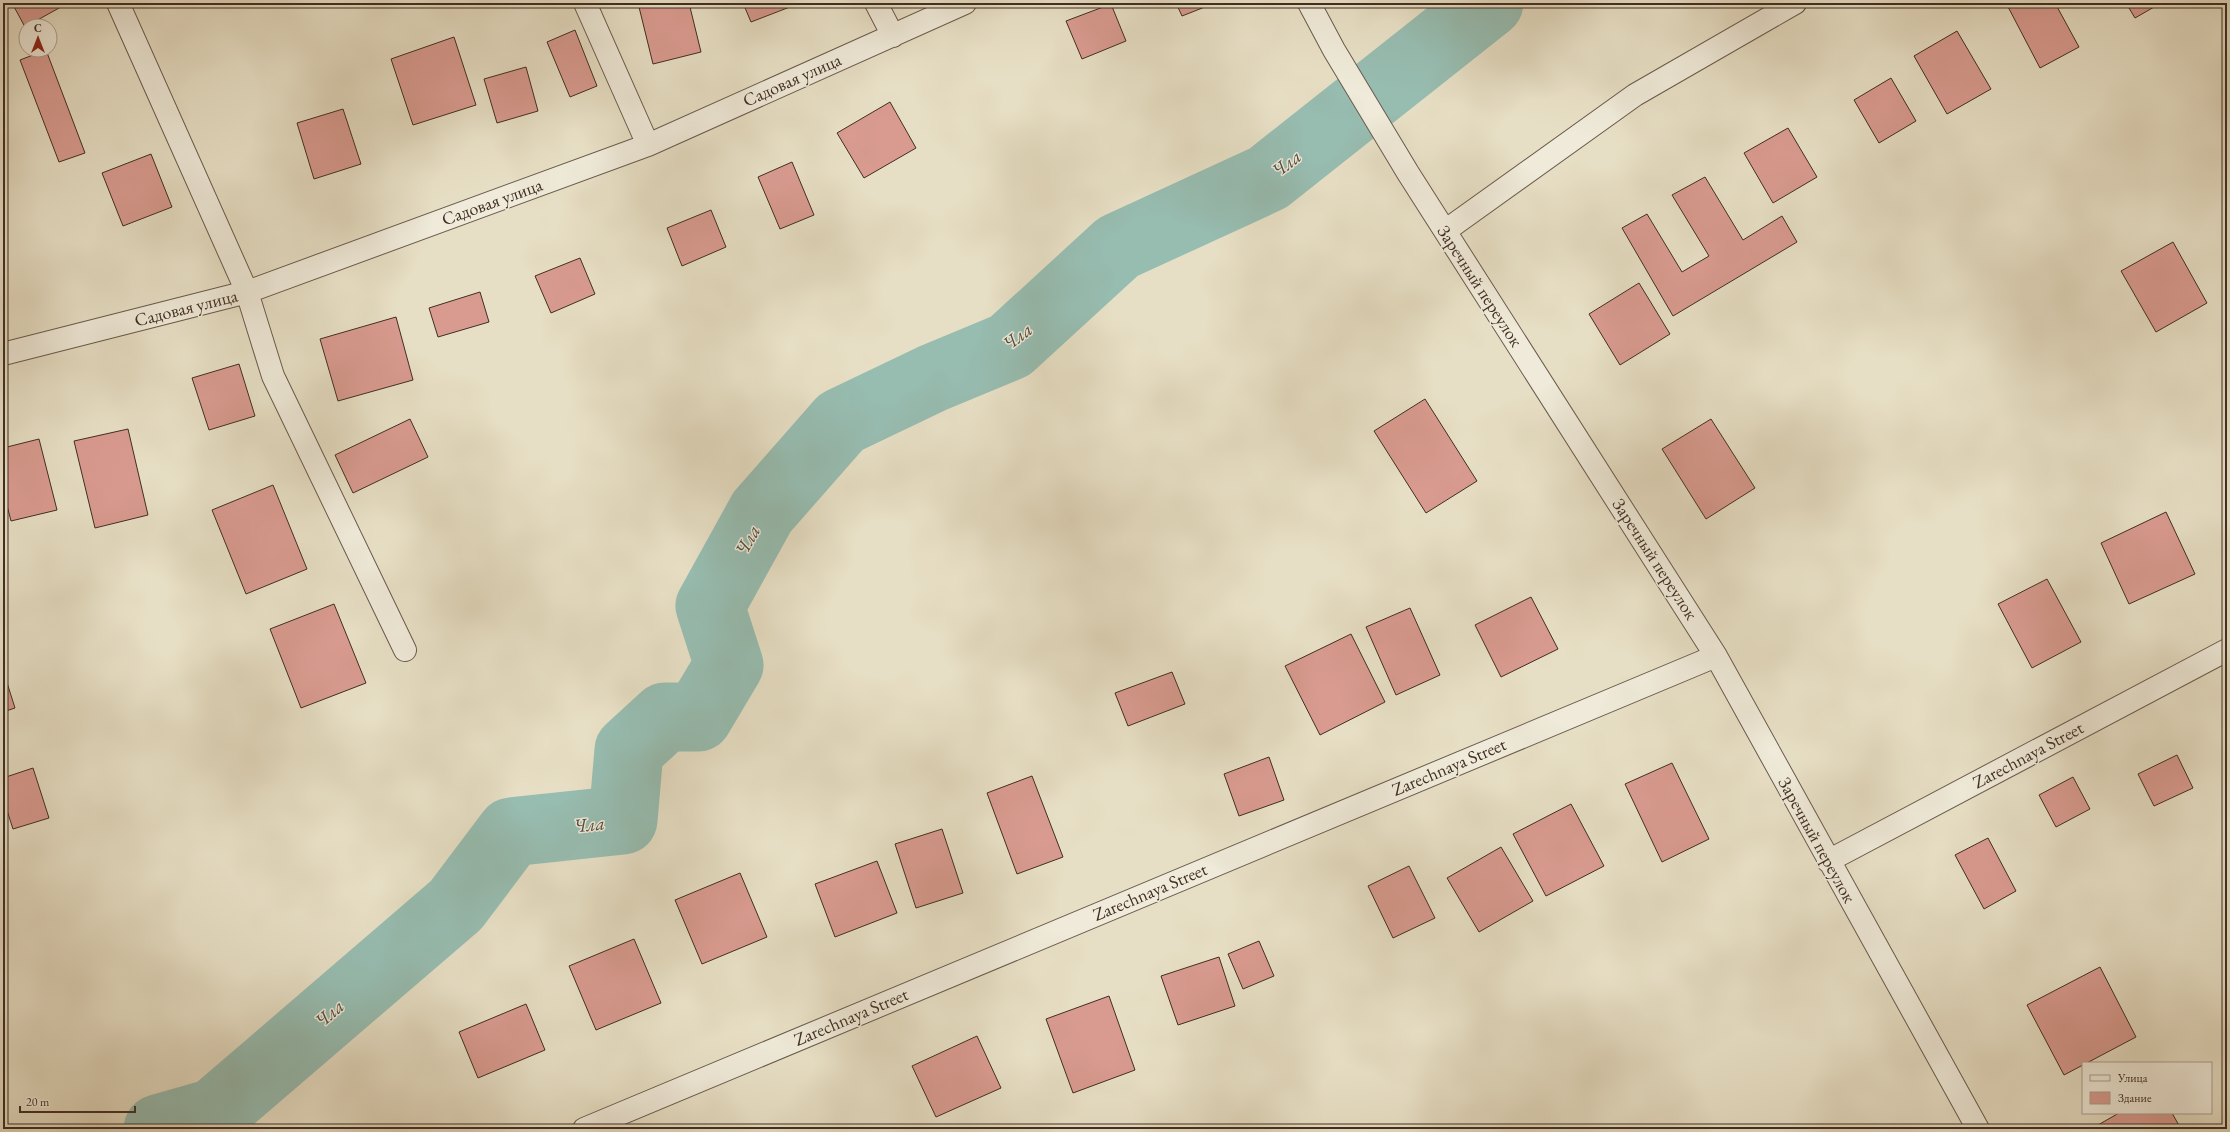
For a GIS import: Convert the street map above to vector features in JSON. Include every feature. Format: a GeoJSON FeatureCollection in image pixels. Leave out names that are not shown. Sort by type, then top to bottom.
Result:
{"type":"FeatureCollection","features":[{"type":"Feature","properties":{"kind":"street"},"geometry":{"type":"LineString","coordinates":[[118,3],[247,292],[273,376],[405,650]]}},
{"type":"Feature","properties":{"kind":"street"},"geometry":{"type":"LineString","coordinates":[[585,3],[648,145]]}},
{"type":"Feature","properties":{"kind":"street"},"geometry":{"type":"LineString","coordinates":[[876,3],[893,36]]}},
{"type":"Feature","properties":{"kind":"street","name":"Садовая улица"},"geometry":{"type":"LineString","coordinates":[[3,354],[247,292],[648,145],[965,3]]}},
{"type":"Feature","properties":{"kind":"street","name":"Заречный переулок"},"geometry":{"type":"LineString","coordinates":[[1309,3],[1334,50],[1408,173],[1716,656],[1828,861],[1978,1129]]}},
{"type":"Feature","properties":{"kind":"street"},"geometry":{"type":"LineString","coordinates":[[1445,231],[1635,95],[1795,3]]}},
{"type":"Feature","properties":{"kind":"street","name":"Zarechnaya Street"},"geometry":{"type":"LineString","coordinates":[[1828,861],[2227,650]]}},
{"type":"Feature","properties":{"kind":"street","name":"Zarechnaya Street"},"geometry":{"type":"LineString","coordinates":[[584,1129],[1716,656]]}},
{"type":"Feature","properties":{"kind":"building"},"geometry":{"type":"Polygon","coordinates":[[[12,3],[68,3],[41,18],[20,18],[12,3]]]}},
{"type":"Feature","properties":{"kind":"building"},"geometry":{"type":"Polygon","coordinates":[[[638,3],[689,3],[701,52],[653,64],[638,3]]]}},
{"type":"Feature","properties":{"kind":"building"},"geometry":{"type":"Polygon","coordinates":[[[743,3],[794,3],[795,5],[751,22],[743,3]]]}},
{"type":"Feature","properties":{"kind":"building"},"geometry":{"type":"Polygon","coordinates":[[[1176,3],[1215,3],[1182,16],[1176,3]]]}},
{"type":"Feature","properties":{"kind":"building"},"geometry":{"type":"Polygon","coordinates":[[[2006,3],[2055,3],[2079,47],[2040,68],[2006,3]]]}},
{"type":"Feature","properties":{"kind":"building"},"geometry":{"type":"Polygon","coordinates":[[[2126,3],[2161,3],[2135,18],[2126,3]]]}},
{"type":"Feature","properties":{"kind":"building"},"geometry":{"type":"Polygon","coordinates":[[[1111,4],[1126,41],[1082,59],[1066,21],[1111,4]]]}},
{"type":"Feature","properties":{"kind":"building"},"geometry":{"type":"Polygon","coordinates":[[[575,30],[597,86],[570,97],[547,42],[575,30]]]}},
{"type":"Feature","properties":{"kind":"building"},"geometry":{"type":"Polygon","coordinates":[[[1957,31],[1991,89],[1947,114],[1914,56],[1957,31]]]}},
{"type":"Feature","properties":{"kind":"building"},"geometry":{"type":"Polygon","coordinates":[[[454,37],[476,105],[413,125],[391,59],[454,37]]]}},
{"type":"Feature","properties":{"kind":"building"},"geometry":{"type":"Polygon","coordinates":[[[25,58],[49,58],[85,153],[59,162],[20,60],[25,58]]]}},
{"type":"Feature","properties":{"kind":"building"},"geometry":{"type":"Polygon","coordinates":[[[526,67],[538,111],[497,123],[484,79],[526,67]]]}},
{"type":"Feature","properties":{"kind":"building"},"geometry":{"type":"Polygon","coordinates":[[[1891,78],[1916,121],[1879,143],[1854,100],[1891,78]]]}},
{"type":"Feature","properties":{"kind":"building"},"geometry":{"type":"Polygon","coordinates":[[[890,102],[916,148],[864,178],[837,133],[890,102]]]}},
{"type":"Feature","properties":{"kind":"building"},"geometry":{"type":"Polygon","coordinates":[[[343,109],[361,164],[314,179],[297,123],[343,109]]]}},
{"type":"Feature","properties":{"kind":"building"},"geometry":{"type":"Polygon","coordinates":[[[1788,128],[1817,177],[1773,203],[1744,153],[1788,128]]]}},
{"type":"Feature","properties":{"kind":"building"},"geometry":{"type":"Polygon","coordinates":[[[151,154],[172,207],[123,226],[102,173],[151,154]]]}},
{"type":"Feature","properties":{"kind":"building"},"geometry":{"type":"Polygon","coordinates":[[[792,162],[814,215],[780,229],[758,177],[792,162]]]}},
{"type":"Feature","properties":{"kind":"building"},"geometry":{"type":"Polygon","coordinates":[[[1705,177],[1743,240],[1782,216],[1797,242],[1673,316],[1622,228],[1647,214],[1682,272],[1709,256],[1672,195],[1705,177]]]}},
{"type":"Feature","properties":{"kind":"building"},"geometry":{"type":"Polygon","coordinates":[[[711,210],[726,247],[682,266],[667,228],[711,210]]]}},
{"type":"Feature","properties":{"kind":"building"},"geometry":{"type":"Polygon","coordinates":[[[2173,242],[2207,303],[2156,332],[2121,271],[2173,242]]]}},
{"type":"Feature","properties":{"kind":"building"},"geometry":{"type":"Polygon","coordinates":[[[580,258],[595,294],[551,313],[535,276],[580,258]]]}},
{"type":"Feature","properties":{"kind":"building"},"geometry":{"type":"Polygon","coordinates":[[[1639,283],[1670,334],[1620,365],[1589,314],[1639,283]]]}},
{"type":"Feature","properties":{"kind":"building"},"geometry":{"type":"Polygon","coordinates":[[[480,292],[489,322],[438,337],[429,308],[480,292]]]}},
{"type":"Feature","properties":{"kind":"building"},"geometry":{"type":"Polygon","coordinates":[[[396,317],[413,380],[338,401],[320,339],[396,317]]]}},
{"type":"Feature","properties":{"kind":"building"},"geometry":{"type":"Polygon","coordinates":[[[239,364],[255,416],[209,430],[192,378],[239,364]]]}},
{"type":"Feature","properties":{"kind":"building"},"geometry":{"type":"Polygon","coordinates":[[[1425,399],[1477,481],[1426,513],[1374,431],[1425,399]]]}},
{"type":"Feature","properties":{"kind":"building"},"geometry":{"type":"Polygon","coordinates":[[[410,419],[428,457],[353,493],[335,455],[410,419]]]}},
{"type":"Feature","properties":{"kind":"building"},"geometry":{"type":"Polygon","coordinates":[[[1711,419],[1755,488],[1706,519],[1662,449],[1711,419]]]}},
{"type":"Feature","properties":{"kind":"building"},"geometry":{"type":"Polygon","coordinates":[[[128,429],[148,515],[95,528],[74,441],[128,429]]]}},
{"type":"Feature","properties":{"kind":"building"},"geometry":{"type":"Polygon","coordinates":[[[39,439],[57,510],[11,521],[3,490],[3,448],[39,439]]]}},
{"type":"Feature","properties":{"kind":"building"},"geometry":{"type":"Polygon","coordinates":[[[273,485],[307,569],[246,594],[212,510],[273,485]]]}},
{"type":"Feature","properties":{"kind":"building"},"geometry":{"type":"Polygon","coordinates":[[[2166,512],[2195,574],[2129,604],[2101,543],[2166,512]]]}},
{"type":"Feature","properties":{"kind":"building"},"geometry":{"type":"Polygon","coordinates":[[[2047,579],[2081,642],[2032,668],[1998,604],[2047,579]]]}},
{"type":"Feature","properties":{"kind":"building"},"geometry":{"type":"Polygon","coordinates":[[[1531,597],[1558,649],[1501,677],[1475,625],[1531,597]]]}},
{"type":"Feature","properties":{"kind":"building"},"geometry":{"type":"Polygon","coordinates":[[[334,604],[366,683],[301,708],[270,629],[334,604]]]}},
{"type":"Feature","properties":{"kind":"building"},"geometry":{"type":"Polygon","coordinates":[[[1410,608],[1440,675],[1396,695],[1366,627],[1410,608]]]}},
{"type":"Feature","properties":{"kind":"building"},"geometry":{"type":"Polygon","coordinates":[[[1351,634],[1385,702],[1320,735],[1285,666],[1351,634]]]}},
{"type":"Feature","properties":{"kind":"building"},"geometry":{"type":"Polygon","coordinates":[[[3,670],[15,708],[3,712],[3,670]]]}},
{"type":"Feature","properties":{"kind":"building"},"geometry":{"type":"Polygon","coordinates":[[[1172,672],[1185,704],[1128,726],[1115,693],[1172,672]]]}},
{"type":"Feature","properties":{"kind":"building"},"geometry":{"type":"Polygon","coordinates":[[[2177,755],[2193,788],[2154,806],[2138,774],[2177,755]]]}},
{"type":"Feature","properties":{"kind":"building"},"geometry":{"type":"Polygon","coordinates":[[[1269,757],[1284,800],[1239,816],[1224,774],[1269,757]]]}},
{"type":"Feature","properties":{"kind":"building"},"geometry":{"type":"Polygon","coordinates":[[[1672,763],[1709,839],[1662,862],[1625,784],[1672,763]]]}},
{"type":"Feature","properties":{"kind":"building"},"geometry":{"type":"Polygon","coordinates":[[[33,768],[49,818],[13,829],[3,798],[3,778],[33,768]]]}},
{"type":"Feature","properties":{"kind":"building"},"geometry":{"type":"Polygon","coordinates":[[[1032,776],[1063,857],[1017,874],[987,793],[1032,776]]]}},
{"type":"Feature","properties":{"kind":"building"},"geometry":{"type":"Polygon","coordinates":[[[2073,777],[2090,809],[2056,827],[2039,795],[2073,777]]]}},
{"type":"Feature","properties":{"kind":"building"},"geometry":{"type":"Polygon","coordinates":[[[1571,804],[1604,866],[1546,896],[1513,834],[1571,804]]]}},
{"type":"Feature","properties":{"kind":"building"},"geometry":{"type":"Polygon","coordinates":[[[942,829],[963,893],[916,908],[895,844],[942,829]]]}},
{"type":"Feature","properties":{"kind":"building"},"geometry":{"type":"Polygon","coordinates":[[[1988,838],[2016,891],[1984,909],[1955,855],[1988,838]]]}},
{"type":"Feature","properties":{"kind":"building"},"geometry":{"type":"Polygon","coordinates":[[[1501,847],[1533,901],[1479,932],[1447,878],[1501,847]]]}},
{"type":"Feature","properties":{"kind":"building"},"geometry":{"type":"Polygon","coordinates":[[[877,861],[897,913],[835,937],[815,884],[877,861]]]}},
{"type":"Feature","properties":{"kind":"building"},"geometry":{"type":"Polygon","coordinates":[[[1409,866],[1435,918],[1393,938],[1368,886],[1409,866]]]}},
{"type":"Feature","properties":{"kind":"building"},"geometry":{"type":"Polygon","coordinates":[[[740,873],[767,937],[702,964],[675,900],[740,873]]]}},
{"type":"Feature","properties":{"kind":"building"},"geometry":{"type":"Polygon","coordinates":[[[634,939],[661,1003],[596,1030],[569,966],[634,939]]]}},
{"type":"Feature","properties":{"kind":"building"},"geometry":{"type":"Polygon","coordinates":[[[1259,941],[1274,976],[1243,989],[1228,954],[1259,941]]]}},
{"type":"Feature","properties":{"kind":"building"},"geometry":{"type":"Polygon","coordinates":[[[1219,957],[1235,1006],[1178,1025],[1161,976],[1219,957]]]}},
{"type":"Feature","properties":{"kind":"building"},"geometry":{"type":"Polygon","coordinates":[[[2100,967],[2136,1037],[2089,1062],[2082,1062],[2082,1066],[2064,1075],[2027,1005],[2100,967]]]}},
{"type":"Feature","properties":{"kind":"building"},"geometry":{"type":"Polygon","coordinates":[[[1109,996],[1135,1070],[1073,1093],[1046,1019],[1109,996]]]}},
{"type":"Feature","properties":{"kind":"building"},"geometry":{"type":"Polygon","coordinates":[[[526,1004],[545,1050],[478,1078],[459,1032],[526,1004]]]}},
{"type":"Feature","properties":{"kind":"building"},"geometry":{"type":"Polygon","coordinates":[[[977,1036],[1001,1088],[936,1117],[912,1066],[977,1036]]]}},
{"type":"Feature","properties":{"kind":"building"},"geometry":{"type":"Polygon","coordinates":[[[2117,1114],[2173,1114],[2181,1129],[2091,1129],[2117,1114]]]}},
{"type":"Feature","properties":{"kind":"waterway","name":"Чла"},"geometry":{"type":"LineString","coordinates":[[158,1129],[214,1113],[456,905],[511,832],[623,820],[629,750],[665,717],[698,717],[729,665],[710,606],[762,512],[841,422],[933,378],[1010,346],[1118,247],[1268,178],[1489,3]]}}]}
